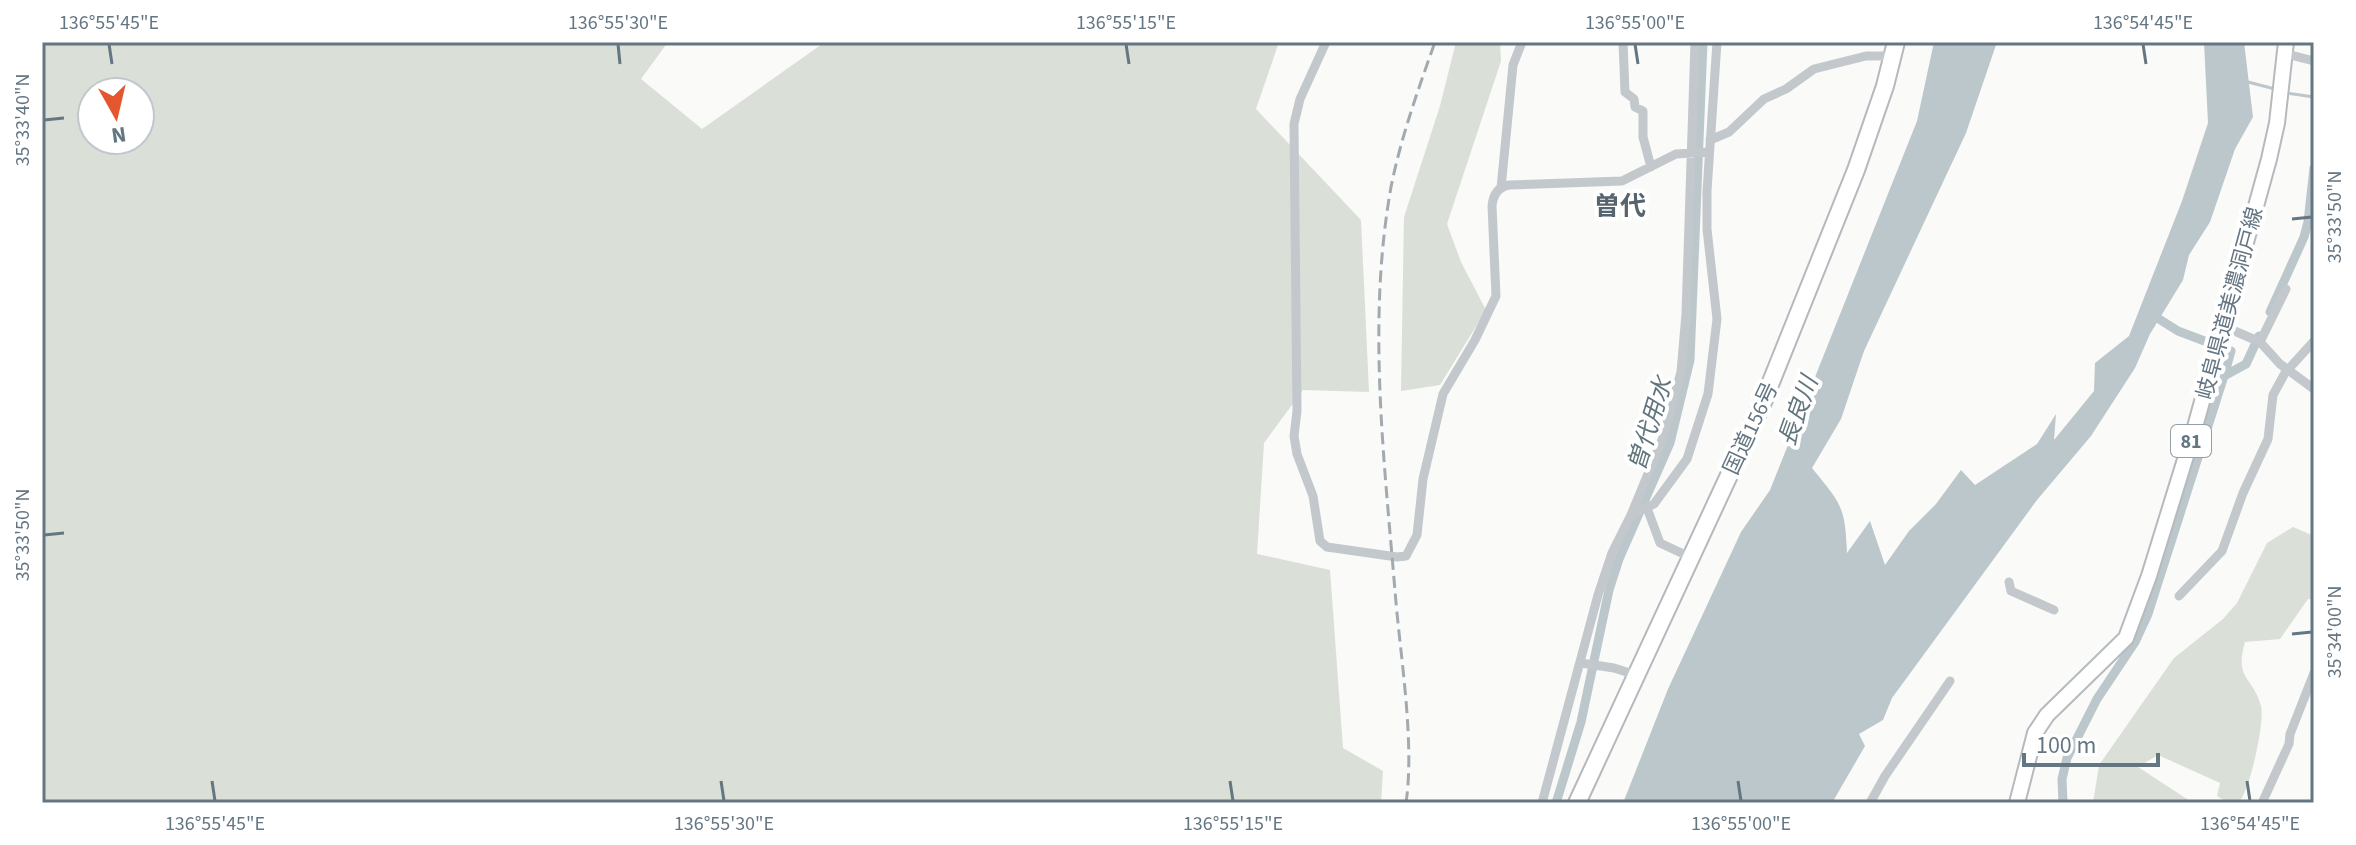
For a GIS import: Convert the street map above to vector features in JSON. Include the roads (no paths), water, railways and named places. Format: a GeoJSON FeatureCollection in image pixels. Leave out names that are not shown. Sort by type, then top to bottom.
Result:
{"type":"FeatureCollection","features":[{"type":"Feature","properties":{"kind":"highway","name":"国道156号"},"geometry":{"type":"LineString","coordinates":[[1577,803],[1763,402],[1861,156],[1895,49]]}},
{"type":"Feature","properties":{"kind":"main road","name":"岐阜県道美濃洞戸線"},"geometry":{"type":"LineString","coordinates":[[2017,803],[2028,750],[2035,733],[2047,715],[2126,638],[2148,591],[2269,159],[2286,48]]}},
{"type":"Feature","properties":{"kind":"street"},"geometry":{"type":"LineString","coordinates":[[1326,42],[1300,99],[1294,124],[1297,411],[1294,436],[1297,454],[1313,496],[1319,535],[1327,547],[1397,557],[1406,556],[1417,535],[1425,469],[1443,394],[1475,340],[1496,296],[1492,206],[1494,196],[1501,188],[1513,65],[1522,42]]}},
{"type":"Feature","properties":{"kind":"street"},"geometry":{"type":"LineString","coordinates":[[1623,42],[1625,92],[1634,99],[1635,107],[1643,111],[1643,137],[1651,167]]}},
{"type":"Feature","properties":{"kind":"street"},"geometry":{"type":"LineString","coordinates":[[1542,803],[1588,664],[1598,595],[1612,553],[1639,511],[1677,389],[1698,230],[1695,42]]}},
{"type":"Feature","properties":{"kind":"street"},"geometry":{"type":"LineString","coordinates":[[1710,140],[1717,42]]}},
{"type":"Feature","properties":{"kind":"street"},"geometry":{"type":"LineString","coordinates":[[2286,48],[2314,61]]}},
{"type":"Feature","properties":{"kind":"street"},"geometry":{"type":"LineString","coordinates":[[1639,511],[1662,496],[1687,459],[1708,394],[1717,319],[1698,230],[1699,152],[1710,140],[1729,132],[1764,99],[1786,89],[1814,69],[1895,49]]}},
{"type":"Feature","properties":{"kind":"street"},"geometry":{"type":"LineString","coordinates":[[1501,188],[1622,181],[1676,154],[1699,152]]}},
{"type":"Feature","properties":{"kind":"street"},"geometry":{"type":"LineString","coordinates":[[2256,340],[2286,289]]}},
{"type":"Feature","properties":{"kind":"street"},"geometry":{"type":"LineString","coordinates":[[2223,326],[2256,340],[2314,389]]}},
{"type":"Feature","properties":{"kind":"street"},"geometry":{"type":"LineString","coordinates":[[2179,596],[2222,551],[2243,493],[2268,439],[2273,395],[2314,341]]}},
{"type":"Feature","properties":{"kind":"street"},"geometry":{"type":"LineString","coordinates":[[1639,511],[1660,543],[1690,557]]}},
{"type":"Feature","properties":{"kind":"street"},"geometry":{"type":"LineString","coordinates":[[2009,582],[2011,591],[2054,610]]}},
{"type":"Feature","properties":{"kind":"street"},"geometry":{"type":"LineString","coordinates":[[1588,664],[1636,675]]}},
{"type":"Feature","properties":{"kind":"street"},"geometry":{"type":"LineString","coordinates":[[2262,803],[2289,744],[2314,673]]}},
{"type":"Feature","properties":{"kind":"street"},"geometry":{"type":"LineString","coordinates":[[1870,803],[1950,681]]}},
{"type":"Feature","properties":{"kind":"waterway","name":"曽代用水"},"geometry":{"type":"LineString","coordinates":[[1556,803],[1581,722],[1609,590],[1619,559],[1670,443],[1690,360],[1703,42]]}},
{"type":"Feature","properties":{"kind":"waterway"},"geometry":{"type":"LineString","coordinates":[[2248,82],[2275,89]]}},
{"type":"Feature","properties":{"kind":"waterway"},"geometry":{"type":"LineString","coordinates":[[2286,93],[2314,97]]}},
{"type":"Feature","properties":{"kind":"waterway"},"geometry":{"type":"LineString","coordinates":[[2270,312],[2304,237],[2314,168]]}},
{"type":"Feature","properties":{"kind":"waterway"},"geometry":{"type":"LineString","coordinates":[[2151,314],[2178,331],[2231,351],[2224,376]]}},
{"type":"Feature","properties":{"kind":"waterway"},"geometry":{"type":"LineString","coordinates":[[2063,803],[2062,779],[2067,758],[2097,699],[2135,642],[2148,614],[2224,376],[2246,364],[2259,336]]}},
{"type":"Feature","properties":{"kind":"railway"},"geometry":{"type":"LineString","coordinates":[[1406,803],[1408,726],[1383,440],[1380,288],[1395,168],[1435,42]]}},
{"type":"Feature","properties":{"kind":"district","name":"曽代"},"geometry":{"type":"Point","coordinates":[1620,206]}},
{"type":"Feature","properties":{"kind":"water label","name":"長良川"},"geometry":{"type":"Point","coordinates":[1798,411]}}]}
